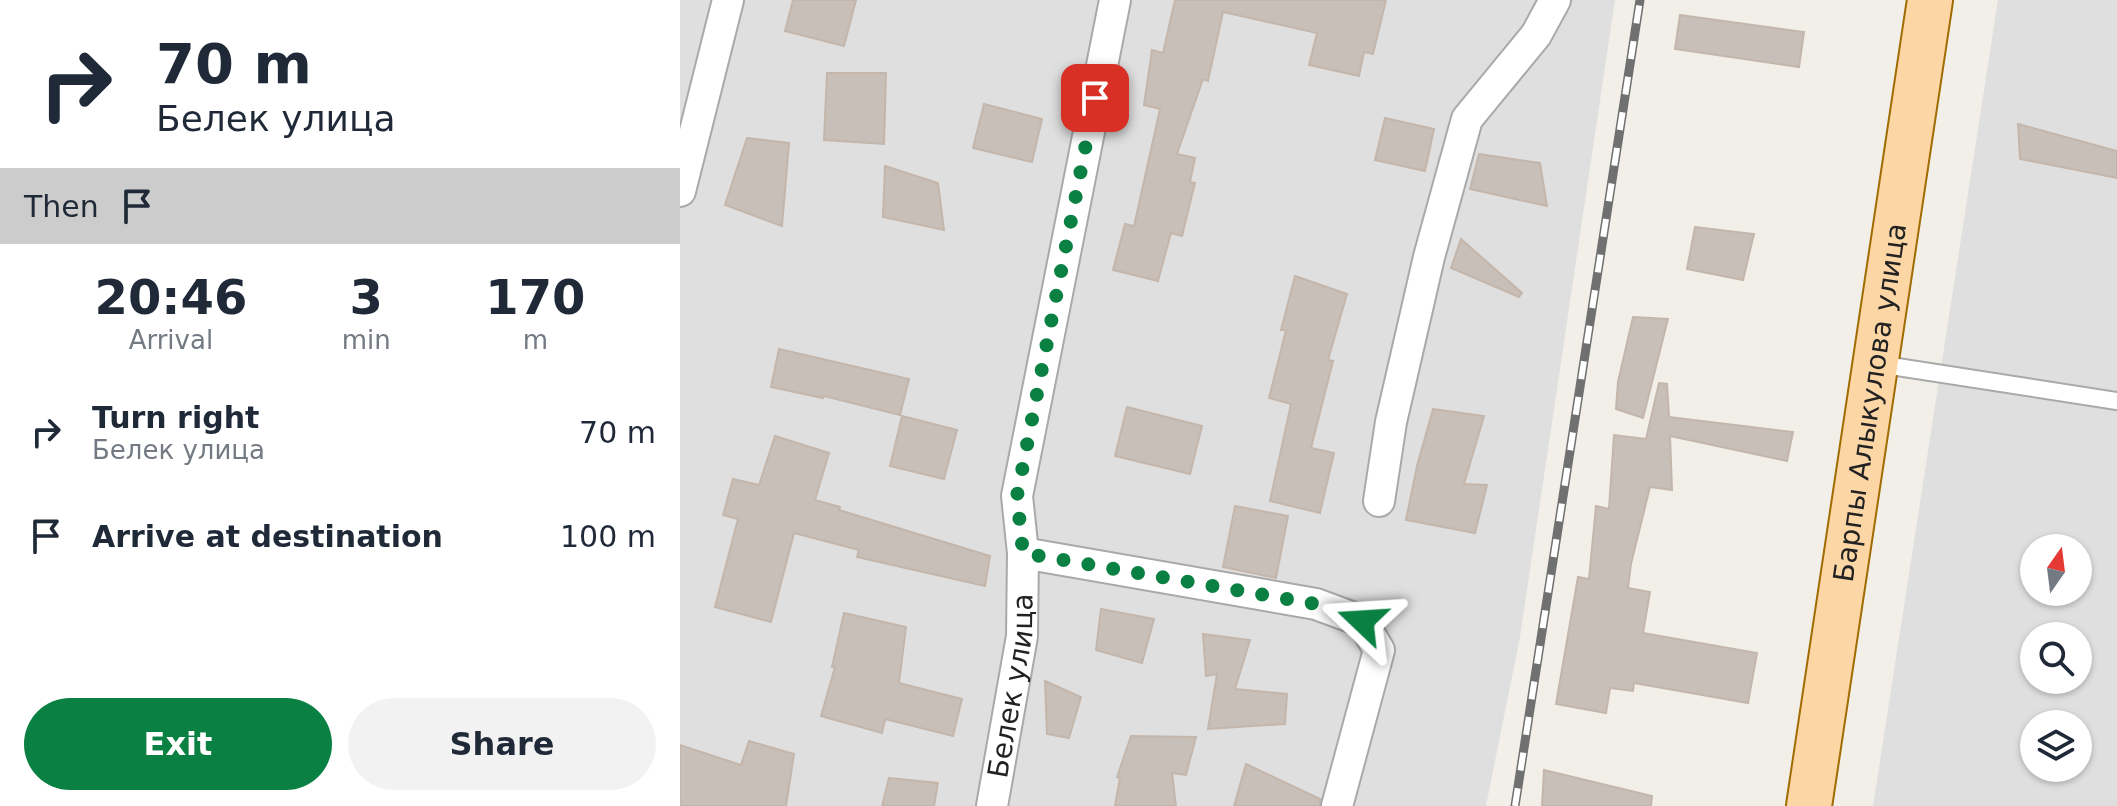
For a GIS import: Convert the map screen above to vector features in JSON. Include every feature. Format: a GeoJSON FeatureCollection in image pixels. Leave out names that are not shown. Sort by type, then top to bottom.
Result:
{"type":"FeatureCollection","features":[{"type":"Feature","properties":{"kind":"main road","name":"Барпы Алыкулова улица"},"geometry":{"type":"LineString","coordinates":[[1809,806],[1930,0]]}},
{"type":"Feature","properties":{"kind":"street"},"geometry":{"type":"LineString","coordinates":[[680,191],[728,0]]}},
{"type":"Feature","properties":{"kind":"street","name":"Белек улица"},"geometry":{"type":"LineString","coordinates":[[992,806],[1022,636],[1023,553],[1017,496],[1115,0]]}},
{"type":"Feature","properties":{"kind":"street"},"geometry":{"type":"LineString","coordinates":[[1379,501],[1391,422],[1429,257],[1467,119],[1536,35],[1555,0]]}},
{"type":"Feature","properties":{"kind":"street"},"geometry":{"type":"LineString","coordinates":[[1023,553],[1316,604],[1362,621],[1379,650],[1337,806]]}},
{"type":"Feature","properties":{"kind":"lane"},"geometry":{"type":"LineString","coordinates":[[1876,364],[2117,401]]}},
{"type":"Feature","properties":{"kind":"shaded area"},"geometry":{"type":"Polygon","coordinates":[[[680,0],[1615,0],[1520,637],[1486,806],[680,806],[680,0]]]}},
{"type":"Feature","properties":{"kind":"shaded area"},"geometry":{"type":"Polygon","coordinates":[[[1998,0],[2117,0],[2117,806],[1873,806],[1998,0]]]}},
{"type":"Feature","properties":{"kind":"building"},"geometry":{"type":"Polygon","coordinates":[[[793,0],[856,0],[844,46],[785,31],[793,0]]]}},
{"type":"Feature","properties":{"kind":"building"},"geometry":{"type":"Polygon","coordinates":[[[1175,0],[1386,0],[1373,54],[1364,52],[1359,76],[1309,65],[1317,33],[1223,12],[1208,81],[1203,79],[1177,154],[1195,158],[1190,182],[1195,183],[1182,236],[1171,233],[1158,281],[1113,270],[1125,224],[1134,226],[1160,109],[1144,105],[1152,50],[1163,53],[1175,0]]]}},
{"type":"Feature","properties":{"kind":"building"},"geometry":{"type":"Polygon","coordinates":[[[1680,15],[1804,32],[1799,67],[1675,49],[1680,15]]]}},
{"type":"Feature","properties":{"kind":"building"},"geometry":{"type":"Polygon","coordinates":[[[827,73],[886,73],[884,144],[824,140],[827,73]]]}},
{"type":"Feature","properties":{"kind":"building"},"geometry":{"type":"Polygon","coordinates":[[[984,104],[1042,119],[1032,162],[973,148],[984,104]]]}},
{"type":"Feature","properties":{"kind":"building"},"geometry":{"type":"Polygon","coordinates":[[[1385,118],[1434,129],[1425,171],[1375,160],[1385,118]]]}},
{"type":"Feature","properties":{"kind":"building"},"geometry":{"type":"Polygon","coordinates":[[[2018,124],[2117,151],[2117,178],[2020,159],[2018,124]]]}},
{"type":"Feature","properties":{"kind":"building"},"geometry":{"type":"Polygon","coordinates":[[[747,138],[789,143],[782,226],[725,205],[747,138]]]}},
{"type":"Feature","properties":{"kind":"building"},"geometry":{"type":"Polygon","coordinates":[[[1479,154],[1540,163],[1547,206],[1470,189],[1479,154]]]}},
{"type":"Feature","properties":{"kind":"building"},"geometry":{"type":"Polygon","coordinates":[[[885,166],[938,183],[944,230],[883,217],[885,166]]]}},
{"type":"Feature","properties":{"kind":"building"},"geometry":{"type":"Polygon","coordinates":[[[1695,227],[1754,234],[1743,280],[1687,269],[1695,227]]]}},
{"type":"Feature","properties":{"kind":"building"},"geometry":{"type":"Polygon","coordinates":[[[1461,239],[1522,293],[1519,297],[1451,268],[1461,239]]]}},
{"type":"Feature","properties":{"kind":"building"},"geometry":{"type":"Polygon","coordinates":[[[1295,276],[1347,294],[1328,360],[1333,361],[1311,448],[1334,453],[1320,513],[1270,501],[1291,404],[1269,398],[1286,330],[1281,330],[1295,276]]]}},
{"type":"Feature","properties":{"kind":"building"},"geometry":{"type":"Polygon","coordinates":[[[1633,317],[1668,319],[1643,418],[1616,409],[1618,382],[1633,317]]]}},
{"type":"Feature","properties":{"kind":"building"},"geometry":{"type":"Polygon","coordinates":[[[779,349],[909,379],[900,415],[824,396],[771,387],[779,349]]]}},
{"type":"Feature","properties":{"kind":"building"},"geometry":{"type":"Polygon","coordinates":[[[1659,383],[1667,384],[1669,417],[1793,432],[1787,461],[1670,436],[1672,490],[1650,487],[1631,564],[1628,588],[1650,592],[1643,633],[1757,653],[1748,703],[1634,683],[1633,691],[1610,688],[1606,713],[1556,704],[1578,577],[1589,579],[1596,506],[1609,509],[1614,435],[1646,439],[1659,383]]]}},
{"type":"Feature","properties":{"kind":"building"},"geometry":{"type":"Polygon","coordinates":[[[1127,407],[1202,426],[1190,474],[1115,456],[1127,407]]]}},
{"type":"Feature","properties":{"kind":"building"},"geometry":{"type":"Polygon","coordinates":[[[1433,409],[1484,416],[1464,484],[1487,485],[1475,533],[1406,520],[1433,409]]]}},
{"type":"Feature","properties":{"kind":"building"},"geometry":{"type":"Polygon","coordinates":[[[902,416],[957,430],[944,479],[890,466],[902,416]]]}},
{"type":"Feature","properties":{"kind":"building"},"geometry":{"type":"Polygon","coordinates":[[[775,436],[829,453],[815,500],[990,556],[985,586],[857,557],[859,550],[794,533],[771,622],[715,607],[738,519],[723,515],[733,479],[759,485],[775,436]]]}},
{"type":"Feature","properties":{"kind":"building"},"geometry":{"type":"Polygon","coordinates":[[[1235,506],[1288,516],[1276,578],[1223,567],[1235,506]]]}},
{"type":"Feature","properties":{"kind":"building"},"geometry":{"type":"Polygon","coordinates":[[[1101,609],[1154,619],[1142,663],[1096,650],[1101,609]]]}},
{"type":"Feature","properties":{"kind":"building"},"geometry":{"type":"Polygon","coordinates":[[[844,613],[906,627],[899,683],[962,699],[953,736],[885,719],[882,733],[821,716],[835,667],[832,667],[844,613]]]}},
{"type":"Feature","properties":{"kind":"building"},"geometry":{"type":"Polygon","coordinates":[[[1203,634],[1250,640],[1235,689],[1287,694],[1285,724],[1208,729],[1217,674],[1206,676],[1203,634]]]}},
{"type":"Feature","properties":{"kind":"building"},"geometry":{"type":"Polygon","coordinates":[[[1045,681],[1081,697],[1069,738],[1047,734],[1045,681]]]}},
{"type":"Feature","properties":{"kind":"building"},"geometry":{"type":"Polygon","coordinates":[[[1131,736],[1196,737],[1186,775],[1172,773],[1176,806],[1115,806],[1120,778],[1117,777],[1131,736]]]}},
{"type":"Feature","properties":{"kind":"building"},"geometry":{"type":"Polygon","coordinates":[[[749,741],[794,754],[786,806],[680,806],[680,745],[741,765],[749,741]]]}},
{"type":"Feature","properties":{"kind":"building"},"geometry":{"type":"Polygon","coordinates":[[[1246,764],[1320,799],[1320,806],[1234,806],[1246,764]]]}},
{"type":"Feature","properties":{"kind":"building"},"geometry":{"type":"Polygon","coordinates":[[[1544,770],[1652,796],[1651,806],[1542,806],[1544,770]]]}},
{"type":"Feature","properties":{"kind":"building"},"geometry":{"type":"Polygon","coordinates":[[[889,778],[938,783],[934,806],[882,806],[889,778]]]}},
{"type":"Feature","properties":{"kind":"railway"},"geometry":{"type":"LineString","coordinates":[[1515,806],[1640,0]]}},
{"type":"Feature","properties":{"kind":"route"},"geometry":{"type":"LineString","coordinates":[[1095,98],[1017,496],[1023,553],[1316,604],[1362,621]]}}]}
